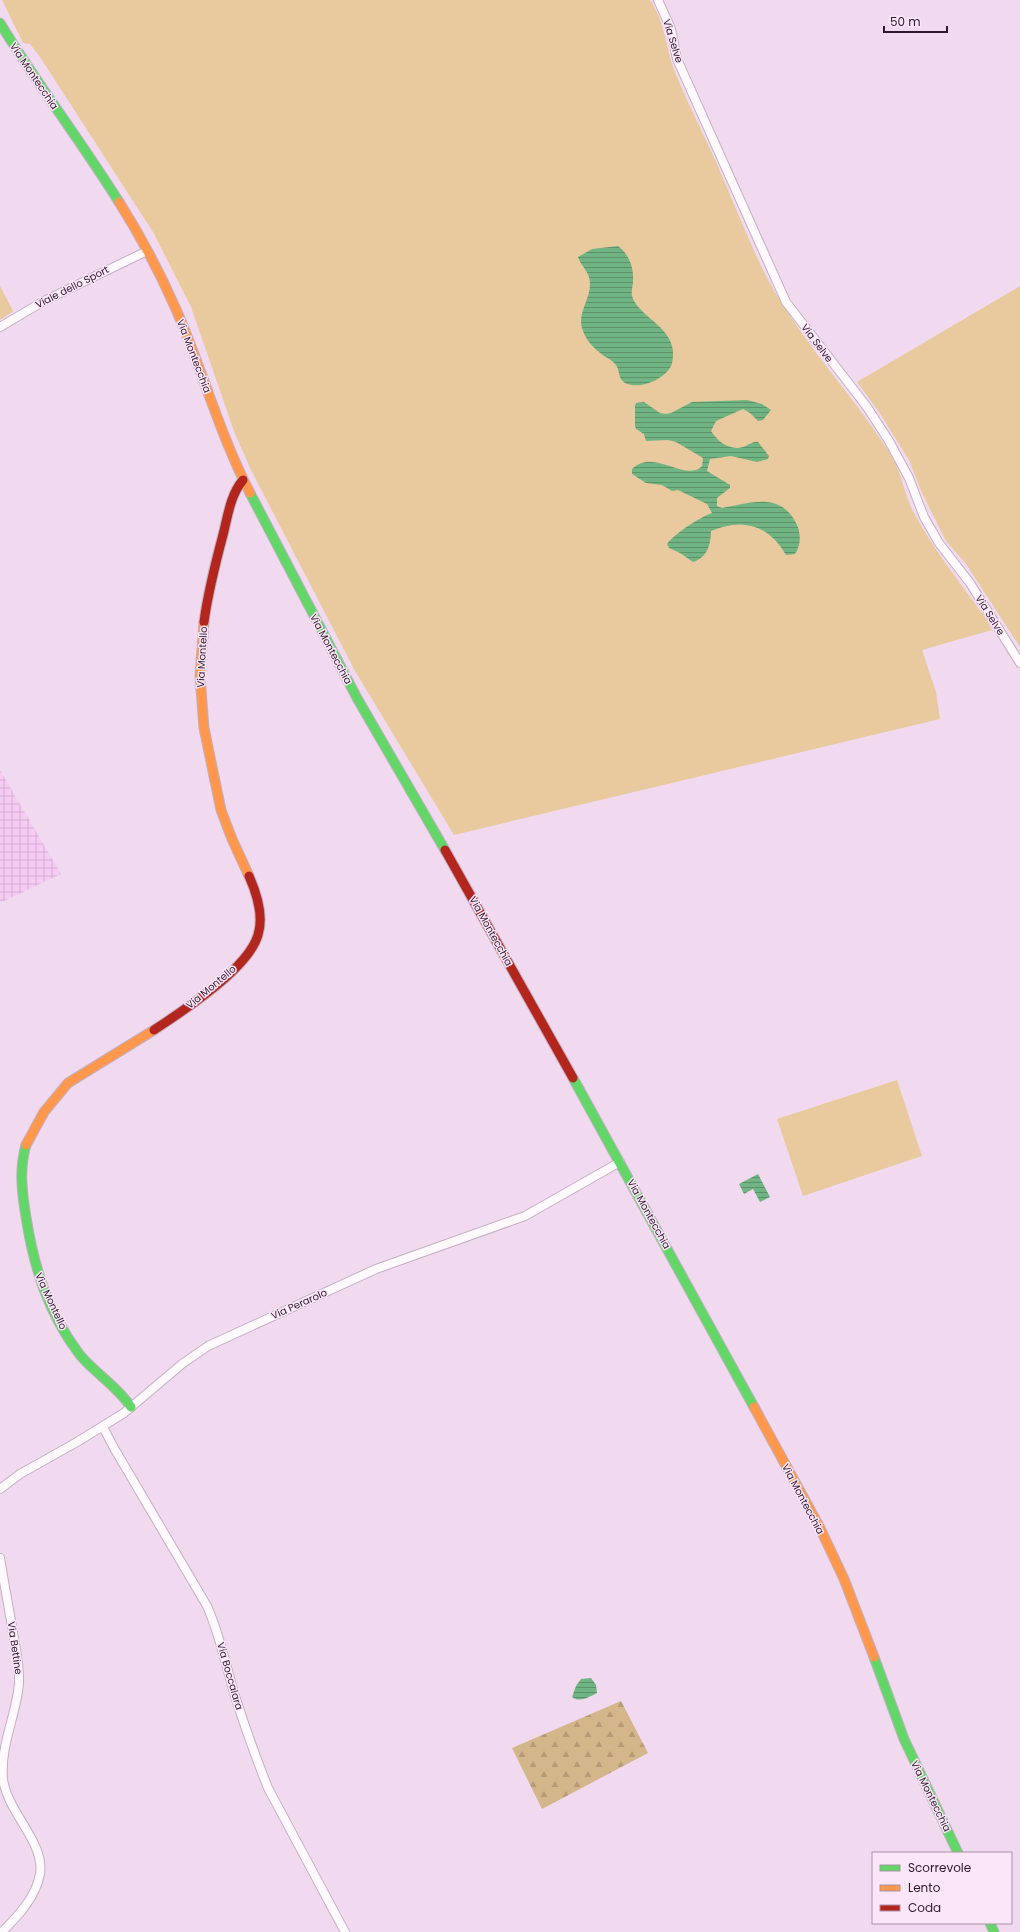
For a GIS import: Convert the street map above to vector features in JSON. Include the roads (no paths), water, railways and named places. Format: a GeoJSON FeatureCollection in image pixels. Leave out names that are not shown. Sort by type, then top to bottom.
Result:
{"type":"FeatureCollection","features":[{"type":"Feature","properties":{"kind":"street","name":"Via Selve"},"geometry":{"type":"LineString","coordinates":[[658,0],[671,29],[677,59],[786,302],[867,407],[889,441],[909,478],[924,517],[939,543],[970,583],[1020,663]]}},
{"type":"Feature","properties":{"kind":"street","name":"Via Montecchia"},"geometry":{"type":"LineString","coordinates":[[0,23],[22,59],[95,163],[137,230],[175,307],[219,424],[244,480],[312,613],[357,698],[446,851],[620,1162],[823,1534],[844,1579],[861,1621],[904,1739],[958,1852]]}},
{"type":"Feature","properties":{"kind":"street","name":"Viale dello Sport"},"geometry":{"type":"LineString","coordinates":[[0,327],[44,301],[147,251]]}},
{"type":"Feature","properties":{"kind":"street","name":"Via Montello"},"geometry":{"type":"LineString","coordinates":[[131,1407],[123,1393],[84,1360],[46,1295],[32,1255],[23,1191],[23,1163],[26,1147],[32,1133],[48,1108],[69,1083],[197,1000],[236,967],[251,950],[258,937],[261,909],[255,892],[228,835],[220,808],[203,722],[200,677],[204,623],[210,584],[238,485],[244,480]]}},
{"type":"Feature","properties":{"kind":"street","name":"Via Perarolo"},"geometry":{"type":"LineString","coordinates":[[0,1488],[20,1474],[103,1427],[131,1407],[182,1364],[208,1346],[376,1269],[525,1216],[620,1162]]}},
{"type":"Feature","properties":{"kind":"street","name":"Via Boccalara"},"geometry":{"type":"LineString","coordinates":[[103,1427],[206,1606],[218,1633],[236,1696],[258,1763],[268,1788],[290,1833],[345,1932]]}},
{"type":"Feature","properties":{"kind":"street","name":"Via Bettine"},"geometry":{"type":"LineString","coordinates":[[0,1558],[19,1674],[16,1700],[7,1731],[2,1759],[3,1779],[8,1798],[33,1843],[40,1863],[40,1874],[35,1888],[19,1915],[2,1932]]}}]}
